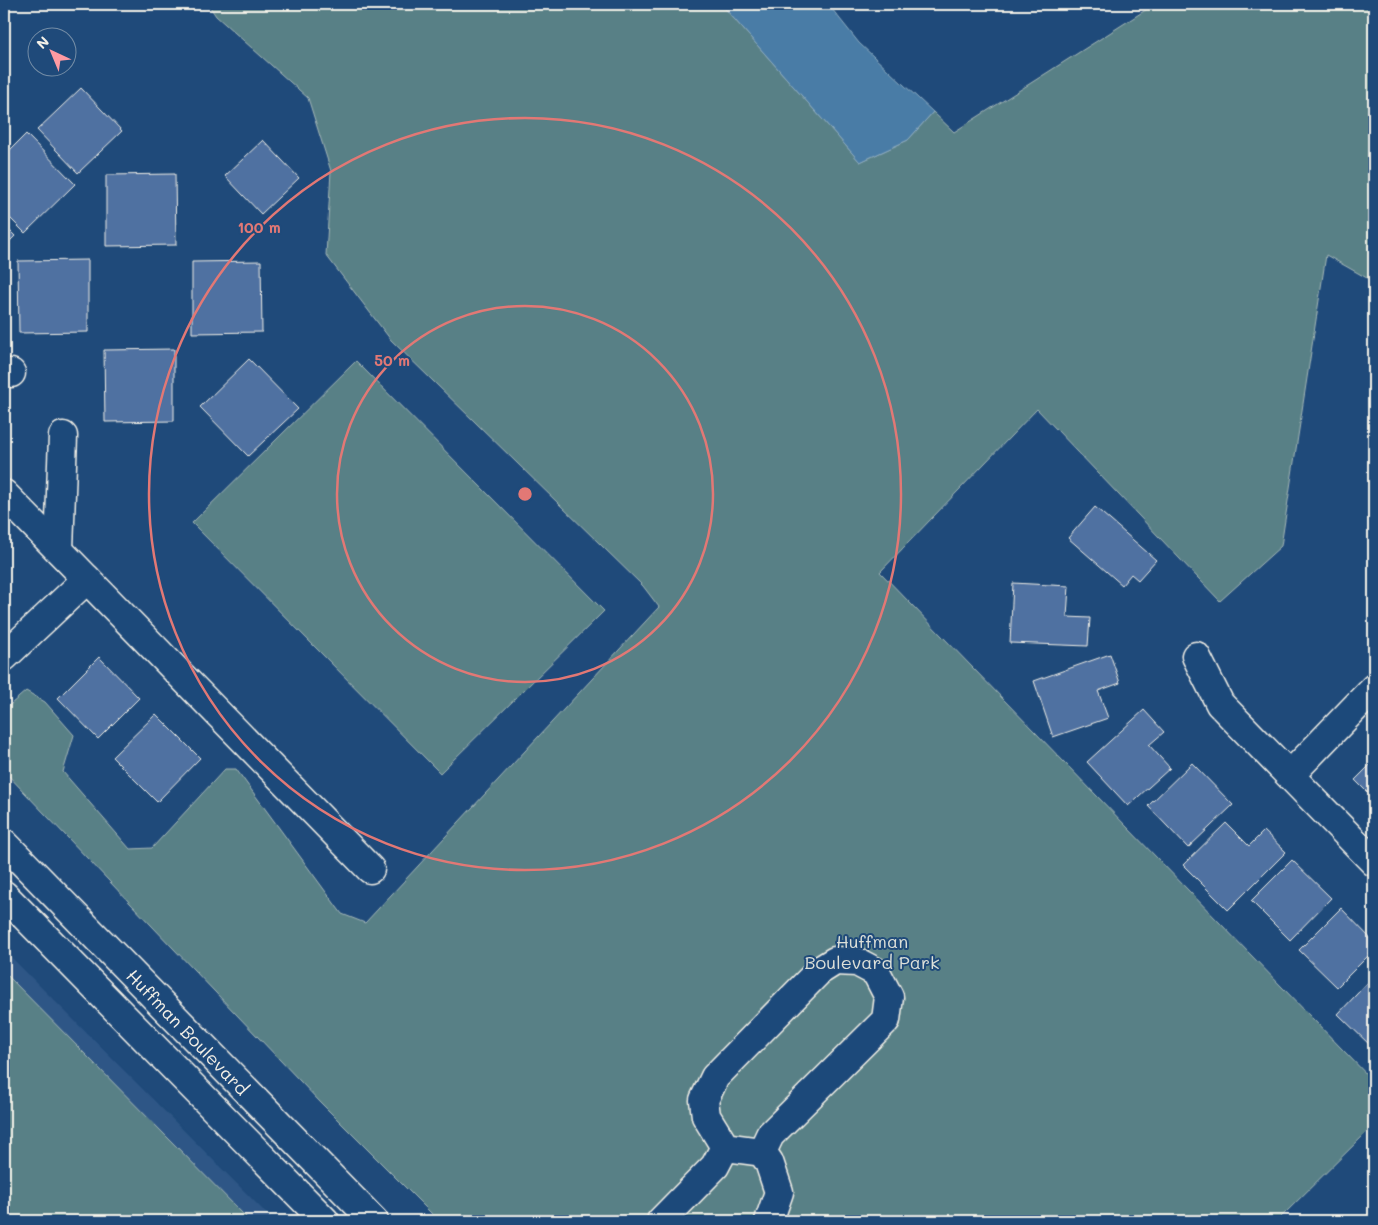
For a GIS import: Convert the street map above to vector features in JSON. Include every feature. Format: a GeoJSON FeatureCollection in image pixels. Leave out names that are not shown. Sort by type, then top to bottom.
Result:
{"type":"FeatureCollection","features":[{"type":"Feature","properties":{"kind":"street"},"geometry":{"type":"LineString","coordinates":[[59,550],[63,436]]}},
{"type":"Feature","properties":{"kind":"street"},"geometry":{"type":"LineString","coordinates":[[4,494],[370,869]]}},
{"type":"Feature","properties":{"kind":"street"},"geometry":{"type":"LineString","coordinates":[[4,658],[87,579]]}},
{"type":"Feature","properties":{"kind":"street"},"geometry":{"type":"LineString","coordinates":[[1196,656],[1220,704],[1374,862]]}},
{"type":"Feature","properties":{"kind":"street"},"geometry":{"type":"LineString","coordinates":[[1290,775],[1374,688]]}},
{"type":"Feature","properties":{"kind":"street","name":"Huffman Boulevard"},"geometry":{"type":"LineString","coordinates":[[4,843],[374,1221]]}},
{"type":"Feature","properties":{"kind":"street","name":"Huffman Boulevard"},"geometry":{"type":"LineString","coordinates":[[4,895],[325,1221]]}},
{"type":"Feature","properties":{"kind":"street"},"geometry":{"type":"LineString","coordinates":[[762,1152],[770,1135],[886,1020],[889,997],[876,972],[857,962],[835,961],[818,971],[715,1077],[704,1100],[706,1116],[726,1147],[762,1152],[769,1162],[779,1192],[769,1221]]}},
{"type":"Feature","properties":{"kind":"street"},"geometry":{"type":"LineString","coordinates":[[660,1221],[715,1166],[726,1147]]}},
{"type":"Feature","properties":{"kind":"shaded area"},"geometry":{"type":"Polygon","coordinates":[[[721,4],[828,4],[859,43],[933,112],[908,140],[860,162],[721,4]]]}},
{"type":"Feature","properties":{"kind":"shaded area"},"geometry":{"type":"Polygon","coordinates":[[[4,950],[274,1221],[4,1221],[4,950]]]}},
{"type":"Feature","properties":{"kind":"green space","name":"Huffman Boulevard Park"},"geometry":{"type":"Polygon","coordinates":[[[208,4],[721,4],[860,162],[908,140],[933,112],[954,132],[1155,4],[1374,4],[1374,282],[1326,255],[1281,546],[1220,601],[1037,409],[880,572],[1374,1082],[1374,1125],[1277,1221],[439,1221],[321,1103],[4,771],[4,710],[26,691],[45,702],[74,735],[63,772],[130,849],[152,848],[225,769],[236,769],[342,914],[365,923],[659,607],[643,586],[391,340],[326,255],[331,171],[308,98],[216,16],[208,4]]]}},
{"type":"Feature","properties":{"kind":"green space"},"geometry":{"type":"Polygon","coordinates":[[[356,361],[604,611],[440,773],[192,523],[356,361]]]}},
{"type":"Feature","properties":{"kind":"green space"},"geometry":{"type":"Polygon","coordinates":[[[4,972],[250,1221],[4,1221],[4,972]]]}},
{"type":"Feature","properties":{"kind":"building"},"geometry":{"type":"Polygon","coordinates":[[[81,88],[122,131],[78,173],[37,130],[81,88]]]}},
{"type":"Feature","properties":{"kind":"building"},"geometry":{"type":"Polygon","coordinates":[[[26,134],[75,184],[25,233],[4,212],[4,156],[26,134]]]}},
{"type":"Feature","properties":{"kind":"building"},"geometry":{"type":"Polygon","coordinates":[[[263,140],[299,178],[261,214],[225,176],[263,140]]]}},
{"type":"Feature","properties":{"kind":"building"},"geometry":{"type":"Polygon","coordinates":[[[175,174],[176,245],[106,246],[106,175],[175,174]]]}},
{"type":"Feature","properties":{"kind":"building"},"geometry":{"type":"Polygon","coordinates":[[[4,225],[15,236],[4,247],[4,225]]]}},
{"type":"Feature","properties":{"kind":"building"},"geometry":{"type":"Polygon","coordinates":[[[88,260],[88,332],[19,333],[18,261],[88,260]]]}},
{"type":"Feature","properties":{"kind":"building"},"geometry":{"type":"Polygon","coordinates":[[[261,261],[262,332],[192,333],[192,262],[261,261]]]}},
{"type":"Feature","properties":{"kind":"building"},"geometry":{"type":"Polygon","coordinates":[[[174,349],[174,421],[105,422],[104,350],[174,349]]]}},
{"type":"Feature","properties":{"kind":"building"},"geometry":{"type":"Polygon","coordinates":[[[249,359],[298,409],[248,456],[200,407],[249,359]]]}},
{"type":"Feature","properties":{"kind":"building"},"geometry":{"type":"Polygon","coordinates":[[[1095,507],[1156,560],[1138,580],[1131,574],[1122,585],[1068,538],[1095,507]]]}},
{"type":"Feature","properties":{"kind":"building"},"geometry":{"type":"Polygon","coordinates":[[[1013,583],[1069,586],[1067,617],[1090,618],[1088,646],[1010,643],[1013,583]]]}},
{"type":"Feature","properties":{"kind":"building"},"geometry":{"type":"Polygon","coordinates":[[[1110,654],[1120,683],[1098,691],[1108,718],[1053,737],[1034,681],[1110,654]]]}},
{"type":"Feature","properties":{"kind":"building"},"geometry":{"type":"Polygon","coordinates":[[[99,657],[139,698],[98,739],[58,698],[99,657]]]}},
{"type":"Feature","properties":{"kind":"building"},"geometry":{"type":"Polygon","coordinates":[[[1144,710],[1164,732],[1149,745],[1170,768],[1128,806],[1087,762],[1144,710]]]}},
{"type":"Feature","properties":{"kind":"building"},"geometry":{"type":"Polygon","coordinates":[[[156,714],[200,758],[157,802],[112,757],[156,714]]]}},
{"type":"Feature","properties":{"kind":"building"},"geometry":{"type":"Polygon","coordinates":[[[1374,761],[1374,799],[1355,780],[1374,761]]]}},
{"type":"Feature","properties":{"kind":"building"},"geometry":{"type":"Polygon","coordinates":[[[1192,763],[1233,805],[1188,848],[1148,806],[1192,763]]]}},
{"type":"Feature","properties":{"kind":"building"},"geometry":{"type":"Polygon","coordinates":[[[1226,823],[1249,846],[1264,831],[1286,852],[1228,910],[1183,865],[1226,823]]]}},
{"type":"Feature","properties":{"kind":"building"},"geometry":{"type":"Polygon","coordinates":[[[1292,860],[1331,898],[1290,940],[1251,901],[1292,860]]]}},
{"type":"Feature","properties":{"kind":"building"},"geometry":{"type":"Polygon","coordinates":[[[1341,908],[1374,942],[1374,950],[1337,987],[1299,950],[1341,908]]]}},
{"type":"Feature","properties":{"kind":"building"},"geometry":{"type":"Polygon","coordinates":[[[1374,976],[1374,1049],[1338,1014],[1374,976]]]}}]}
